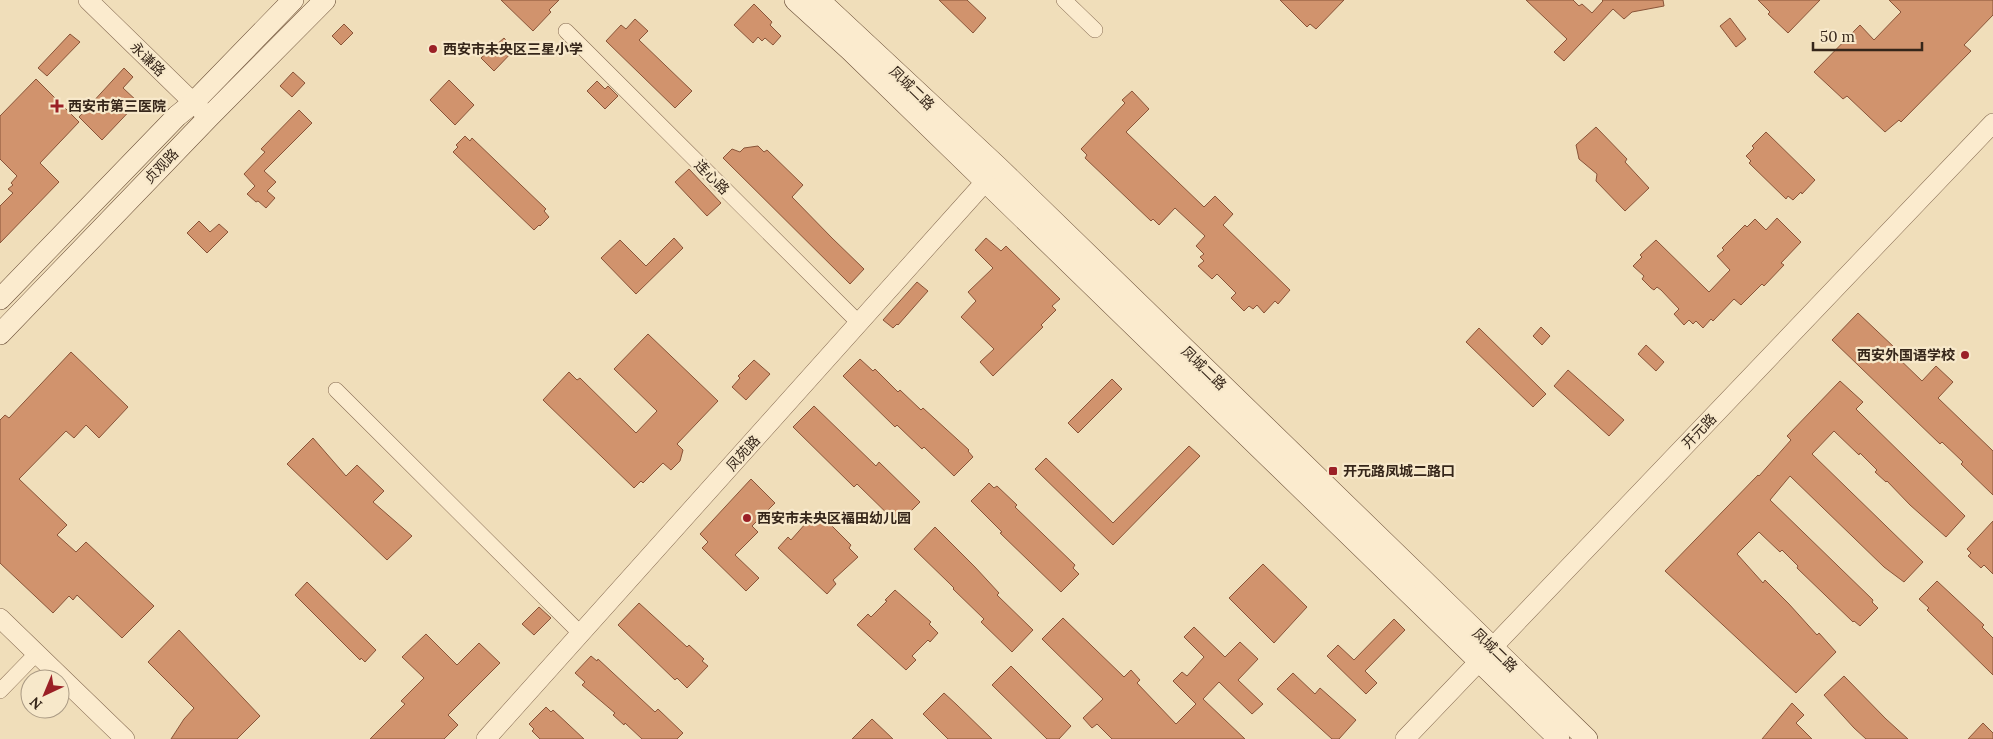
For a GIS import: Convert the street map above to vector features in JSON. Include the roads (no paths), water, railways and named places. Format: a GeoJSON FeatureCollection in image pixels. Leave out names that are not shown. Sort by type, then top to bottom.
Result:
{"type":"FeatureCollection","features":[{"type":"Feature","properties":{"kind":"main road","name":"贞观路"},"geometry":{"type":"LineString","coordinates":[[0,300],[177,116],[194,103],[293,0]]}},
{"type":"Feature","properties":{"kind":"main road","name":"贞观路"},"geometry":{"type":"LineString","coordinates":[[0,334],[209,117],[325,0]]}},
{"type":"Feature","properties":{"kind":"main road","name":"凤城二路"},"geometry":{"type":"LineString","coordinates":[[795,0],[992,174]]}},
{"type":"Feature","properties":{"kind":"main road","name":"凤城二路"},"geometry":{"type":"LineString","coordinates":[[819,0],[992,174],[1486,655],[1587,739]]}},
{"type":"Feature","properties":{"kind":"main road","name":"凤城二路"},"geometry":{"type":"LineString","coordinates":[[1486,655],[1559,739]]}},
{"type":"Feature","properties":{"kind":"street","name":"永谦路"},"geometry":{"type":"LineString","coordinates":[[88,0],[209,117]]}},
{"type":"Feature","properties":{"kind":"street"},"geometry":{"type":"LineString","coordinates":[[1064,0],[1095,30]]}},
{"type":"Feature","properties":{"kind":"street","name":"连心路"},"geometry":{"type":"LineString","coordinates":[[566,31],[859,323]]}},
{"type":"Feature","properties":{"kind":"street","name":"开元路"},"geometry":{"type":"LineString","coordinates":[[1405,739],[1993,123]]}},
{"type":"Feature","properties":{"kind":"street","name":"凤苑路"},"geometry":{"type":"LineString","coordinates":[[486,739],[992,174]]}},
{"type":"Feature","properties":{"kind":"street"},"geometry":{"type":"LineString","coordinates":[[336,390],[581,634]]}},
{"type":"Feature","properties":{"kind":"street"},"geometry":{"type":"LineString","coordinates":[[0,618],[125,739]]}},
{"type":"Feature","properties":{"kind":"street"},"geometry":{"type":"LineString","coordinates":[[0,691],[36,654]]}},
{"type":"Feature","properties":{"kind":"place","name":"西安市未央区三星小学"},"geometry":{"type":"Point","coordinates":[433,49]}},
{"type":"Feature","properties":{"kind":"place","name":"西安市第三医院"},"geometry":{"type":"Point","coordinates":[57,106]}},
{"type":"Feature","properties":{"kind":"place","name":"西安外国语学校"},"geometry":{"type":"Point","coordinates":[1965,355]}},
{"type":"Feature","properties":{"kind":"place","name":"开元路凤城二路口"},"geometry":{"type":"Point","coordinates":[1333,471]}},
{"type":"Feature","properties":{"kind":"place","name":"西安市未央区福田幼儿园"},"geometry":{"type":"Point","coordinates":[747,518]}}]}
